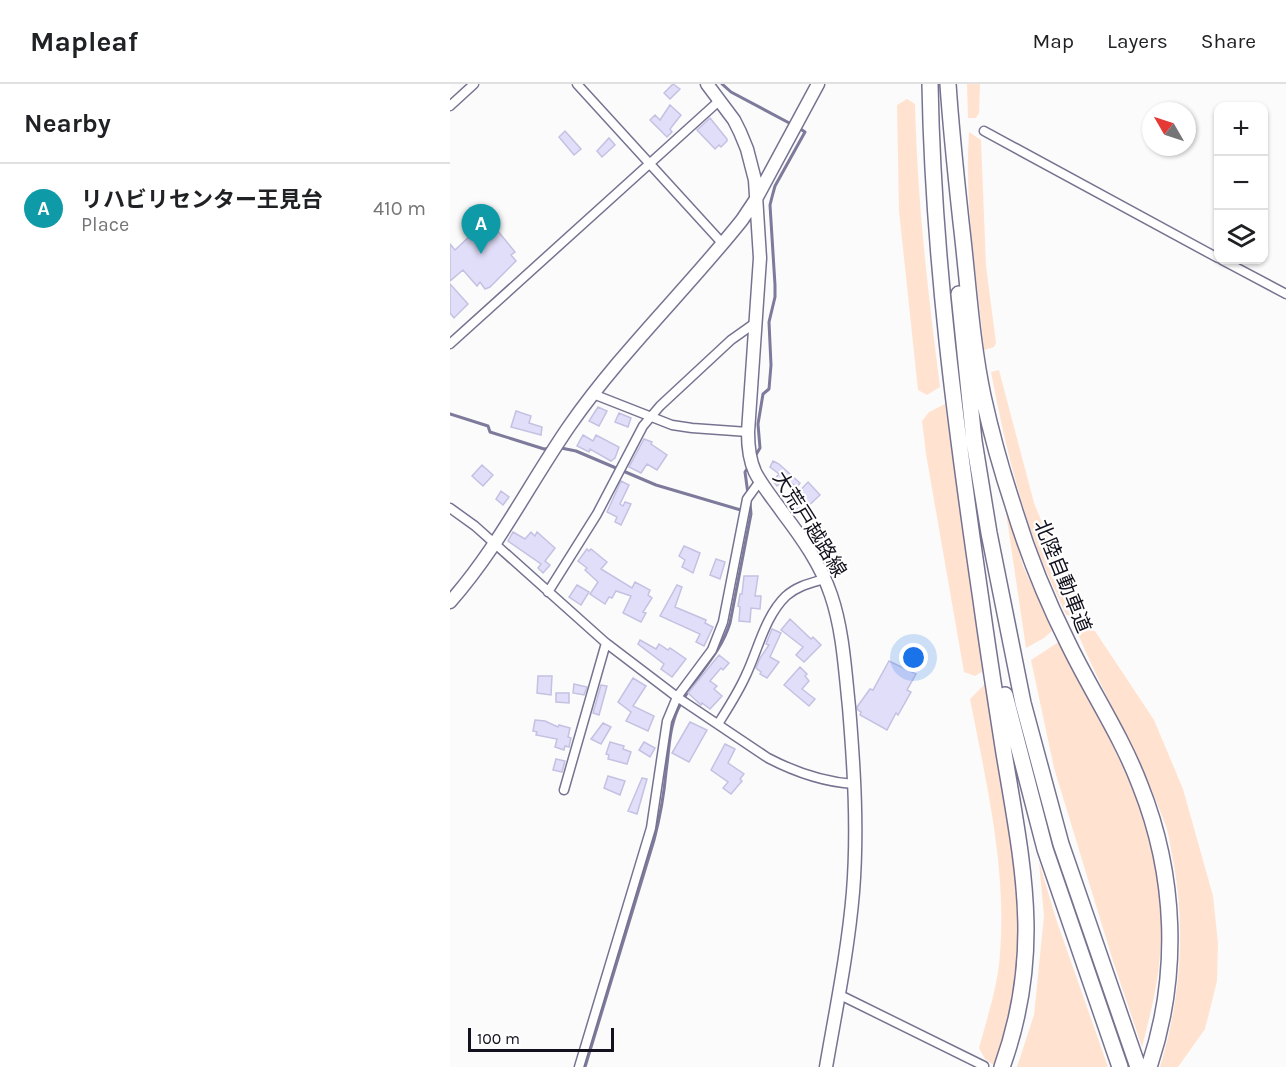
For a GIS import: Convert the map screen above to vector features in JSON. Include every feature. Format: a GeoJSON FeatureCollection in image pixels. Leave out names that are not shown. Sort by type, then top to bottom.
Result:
{"type":"FeatureCollection","features":[{"type":"Feature","properties":{"kind":"highway"},"geometry":{"type":"LineString","coordinates":[[930,84],[947,352],[1026,894],[1025,972],[1019,1009],[1002,1067]]}},
{"type":"Feature","properties":{"kind":"highway","name":"北陸自動車道"},"geometry":{"type":"LineString","coordinates":[[948,84],[966,272],[982,394],[998,457],[1032,559],[1067,642],[1130,760],[1153,821],[1162,860],[1169,916],[1168,980],[1149,1067]]}},
{"type":"Feature","properties":{"kind":"highway","name":"北陸自動車道"},"geometry":{"type":"LineString","coordinates":[[948,84],[950,190],[956,270],[974,441],[1002,601],[1023,703],[1061,844],[1138,1067]]}},
{"type":"Feature","properties":{"kind":"highway"},"geometry":{"type":"LineString","coordinates":[[971,528],[1008,708],[1030,798],[1120,1067]]}},
{"type":"Feature","properties":{"kind":"main road","name":"大荒戸越路線"},"geometry":{"type":"LineString","coordinates":[[707,84],[734,120],[747,149],[755,180],[760,258],[748,432],[751,459],[760,481],[794,527],[824,579],[837,617],[848,695],[856,829],[853,892],[826,1067]]}},
{"type":"Feature","properties":{"kind":"main road"},"geometry":{"type":"LineString","coordinates":[[450,602],[495,544],[570,425],[593,394],[723,244],[756,199],[819,84]]}},
{"type":"Feature","properties":{"kind":"street"},"geometry":{"type":"LineString","coordinates":[[450,106],[474,84]]}},
{"type":"Feature","properties":{"kind":"street"},"geometry":{"type":"LineString","coordinates":[[577,84],[723,244]]}},
{"type":"Feature","properties":{"kind":"street"},"geometry":{"type":"LineString","coordinates":[[450,344],[720,100]]}},
{"type":"Feature","properties":{"kind":"street"},"geometry":{"type":"LineString","coordinates":[[984,131],[1214,256]]}},
{"type":"Feature","properties":{"kind":"street"},"geometry":{"type":"LineString","coordinates":[[1229,264],[1286,294]]}},
{"type":"Feature","properties":{"kind":"street"},"geometry":{"type":"LineString","coordinates":[[548,592],[579,545],[643,426],[660,406],[731,340],[755,323]]}},
{"type":"Feature","properties":{"kind":"street"},"geometry":{"type":"LineString","coordinates":[[593,394],[672,425],[748,432]]}},
{"type":"Feature","properties":{"kind":"street"},"geometry":{"type":"LineString","coordinates":[[579,1067],[651,828],[667,721],[677,697],[708,656],[719,636],[747,499],[760,481]]}},
{"type":"Feature","properties":{"kind":"street"},"geometry":{"type":"LineString","coordinates":[[450,507],[475,526],[606,643],[677,697],[768,758],[784,766],[827,781],[854,784]]}},
{"type":"Feature","properties":{"kind":"street"},"geometry":{"type":"LineString","coordinates":[[718,724],[737,694],[766,628],[780,603],[787,595],[801,586],[824,579]]}},
{"type":"Feature","properties":{"kind":"street"},"geometry":{"type":"LineString","coordinates":[[564,790],[606,643]]}},
{"type":"Feature","properties":{"kind":"street"},"geometry":{"type":"LineString","coordinates":[[838,994],[984,1066]]}},
{"type":"Feature","properties":{"kind":"shaded area"},"geometry":{"type":"Polygon","coordinates":[[[967,84],[980,84],[979,113],[976,118],[968,118],[967,84]]]}},
{"type":"Feature","properties":{"kind":"shaded area"},"geometry":{"type":"Polygon","coordinates":[[[907,99],[915,104],[927,281],[940,387],[927,395],[918,390],[899,211],[897,105],[907,99]]]}},
{"type":"Feature","properties":{"kind":"shaded area"},"geometry":{"type":"Polygon","coordinates":[[[969,132],[981,140],[986,266],[996,343],[994,347],[984,350],[968,187],[969,132]]]}},
{"type":"Feature","properties":{"kind":"shaded area"},"geometry":{"type":"Polygon","coordinates":[[[999,370],[1034,503],[1060,566],[1080,601],[1081,608],[1078,616],[1066,615],[1042,561],[1021,500],[991,372],[999,370]]]}},
{"type":"Feature","properties":{"kind":"shaded area"},"geometry":{"type":"Polygon","coordinates":[[[945,404],[985,670],[975,676],[964,672],[922,421],[929,412],[945,404]]]}},
{"type":"Feature","properties":{"kind":"shaded area"},"geometry":{"type":"Polygon","coordinates":[[[1004,499],[1023,566],[1053,630],[1026,648],[1004,499]]]}},
{"type":"Feature","properties":{"kind":"shaded area"},"geometry":{"type":"Polygon","coordinates":[[[1088,630],[1095,631],[1154,720],[1183,789],[1213,896],[1218,943],[1217,981],[1205,1029],[1178,1067],[1160,1067],[1176,992],[1180,941],[1178,890],[1168,833],[1147,780],[1078,634],[1088,630]]]}},
{"type":"Feature","properties":{"kind":"shaded area"},"geometry":{"type":"Polygon","coordinates":[[[1060,641],[1129,782],[1148,831],[1156,860],[1161,907],[1159,965],[1156,989],[1142,1047],[1054,768],[1031,660],[1060,641]]]}},
{"type":"Feature","properties":{"kind":"shaded area"},"geometry":{"type":"Polygon","coordinates":[[[988,681],[1011,814],[1022,940],[1013,1005],[995,1066],[985,1059],[979,1048],[999,966],[1001,890],[994,825],[970,699],[988,681]]]}},
{"type":"Feature","properties":{"kind":"shaded area"},"geometry":{"type":"Polygon","coordinates":[[[1039,862],[1056,919],[1108,1067],[1017,1067],[1034,1015],[1044,916],[1039,862]]]}},
{"type":"Feature","properties":{"kind":"building"},"geometry":{"type":"Polygon","coordinates":[[[673,84],[680,89],[670,99],[664,93],[673,84]]]}},
{"type":"Feature","properties":{"kind":"building"},"geometry":{"type":"Polygon","coordinates":[[[670,105],[681,115],[667,137],[650,120],[655,115],[660,120],[670,105]]]}},
{"type":"Feature","properties":{"kind":"building"},"geometry":{"type":"Polygon","coordinates":[[[710,118],[727,139],[721,147],[719,145],[715,149],[697,130],[710,118]]]}},
{"type":"Feature","properties":{"kind":"building"},"geometry":{"type":"Polygon","coordinates":[[[565,131],[581,149],[574,155],[559,137],[565,131]]]}},
{"type":"Feature","properties":{"kind":"building"},"geometry":{"type":"Polygon","coordinates":[[[609,138],[615,145],[602,157],[597,151],[609,138]]]}},
{"type":"Feature","properties":{"kind":"building"},"geometry":{"type":"Polygon","coordinates":[[[488,219],[515,252],[511,255],[516,261],[490,287],[485,289],[480,282],[477,286],[463,270],[450,281],[450,244],[455,250],[488,219]]]}},
{"type":"Feature","properties":{"kind":"building"},"geometry":{"type":"Polygon","coordinates":[[[450,284],[468,304],[454,318],[450,313],[450,284]]]}},
{"type":"Feature","properties":{"kind":"building"},"geometry":{"type":"Polygon","coordinates":[[[598,407],[607,411],[599,426],[589,421],[598,407]]]}},
{"type":"Feature","properties":{"kind":"building"},"geometry":{"type":"Polygon","coordinates":[[[516,411],[531,416],[529,423],[542,427],[541,435],[511,427],[516,411]]]}},
{"type":"Feature","properties":{"kind":"building"},"geometry":{"type":"Polygon","coordinates":[[[619,413],[631,418],[628,427],[615,422],[619,413]]]}},
{"type":"Feature","properties":{"kind":"building"},"geometry":{"type":"Polygon","coordinates":[[[583,435],[593,441],[596,435],[619,447],[615,458],[611,461],[590,449],[589,452],[577,446],[583,435]]]}},
{"type":"Feature","properties":{"kind":"building"},"geometry":{"type":"Polygon","coordinates":[[[644,439],[652,442],[651,444],[667,455],[657,470],[647,464],[641,473],[629,467],[644,439]]]}},
{"type":"Feature","properties":{"kind":"building"},"geometry":{"type":"Polygon","coordinates":[[[773,461],[800,483],[797,487],[785,479],[777,486],[773,481],[779,474],[770,467],[773,461]]]}},
{"type":"Feature","properties":{"kind":"building"},"geometry":{"type":"Polygon","coordinates":[[[482,465],[493,475],[483,486],[472,476],[482,465]]]}},
{"type":"Feature","properties":{"kind":"building"},"geometry":{"type":"Polygon","coordinates":[[[621,481],[629,485],[620,504],[623,506],[625,502],[631,504],[621,525],[615,522],[617,517],[607,512],[621,481]]]}},
{"type":"Feature","properties":{"kind":"building"},"geometry":{"type":"Polygon","coordinates":[[[808,482],[820,495],[804,510],[803,508],[799,511],[790,501],[808,482]]]}},
{"type":"Feature","properties":{"kind":"building"},"geometry":{"type":"Polygon","coordinates":[[[501,491],[509,497],[503,505],[496,499],[501,491]]]}},
{"type":"Feature","properties":{"kind":"building"},"geometry":{"type":"Polygon","coordinates":[[[513,532],[525,539],[531,532],[535,536],[537,532],[555,548],[545,561],[550,565],[543,573],[538,568],[541,564],[508,541],[513,532]]]}},
{"type":"Feature","properties":{"kind":"building"},"geometry":{"type":"Polygon","coordinates":[[[684,546],[700,553],[693,573],[682,567],[685,560],[679,556],[684,546]]]}},
{"type":"Feature","properties":{"kind":"building"},"geometry":{"type":"Polygon","coordinates":[[[587,549],[589,551],[591,549],[607,562],[601,569],[632,588],[635,582],[650,590],[648,595],[652,598],[643,612],[646,613],[641,622],[623,613],[631,596],[616,591],[605,604],[590,594],[598,582],[578,561],[587,549]]]}},
{"type":"Feature","properties":{"kind":"building"},"geometry":{"type":"Polygon","coordinates":[[[716,559],[725,562],[720,579],[710,575],[716,559]]]}},
{"type":"Feature","properties":{"kind":"building"},"geometry":{"type":"Polygon","coordinates":[[[744,576],[758,576],[755,596],[761,596],[760,609],[751,608],[750,622],[739,621],[740,607],[738,606],[744,576]]]}},
{"type":"Feature","properties":{"kind":"building"},"geometry":{"type":"Polygon","coordinates":[[[577,585],[589,592],[581,605],[569,597],[577,585]]]}},
{"type":"Feature","properties":{"kind":"building"},"geometry":{"type":"Polygon","coordinates":[[[677,585],[682,587],[675,607],[706,620],[705,623],[713,627],[704,646],[696,642],[700,634],[660,616],[677,585]]]}},
{"type":"Feature","properties":{"kind":"building"},"geometry":{"type":"Polygon","coordinates":[[[790,619],[811,639],[813,637],[821,645],[804,662],[796,655],[803,647],[781,630],[790,619]]]}},
{"type":"Feature","properties":{"kind":"building"},"geometry":{"type":"Polygon","coordinates":[[[772,629],[781,633],[770,657],[779,662],[767,678],[756,668],[769,645],[766,644],[772,629]]]}},
{"type":"Feature","properties":{"kind":"building"},"geometry":{"type":"Polygon","coordinates":[[[640,640],[656,649],[659,644],[668,650],[670,648],[686,659],[672,677],[661,669],[664,664],[638,644],[640,640]]]}},
{"type":"Feature","properties":{"kind":"building"},"geometry":{"type":"Polygon","coordinates":[[[719,655],[729,663],[723,670],[721,668],[710,681],[717,686],[714,689],[722,696],[710,709],[702,703],[701,705],[688,693],[719,655]]]}},
{"type":"Feature","properties":{"kind":"building"},"geometry":{"type":"Polygon","coordinates":[[[889,661],[916,674],[907,690],[911,692],[887,730],[860,715],[861,712],[857,707],[870,689],[873,690],[889,661]]]}},
{"type":"Feature","properties":{"kind":"building"},"geometry":{"type":"Polygon","coordinates":[[[800,667],[807,674],[805,676],[809,681],[802,689],[815,699],[809,706],[784,685],[800,667]]]}},
{"type":"Feature","properties":{"kind":"building"},"geometry":{"type":"Polygon","coordinates":[[[538,676],[552,676],[551,695],[537,693],[538,676]]]}},
{"type":"Feature","properties":{"kind":"building"},"geometry":{"type":"Polygon","coordinates":[[[633,678],[646,686],[633,706],[654,716],[648,731],[626,721],[631,712],[618,702],[633,678]]]}},
{"type":"Feature","properties":{"kind":"building"},"geometry":{"type":"Polygon","coordinates":[[[574,684],[587,687],[584,695],[573,693],[574,684]]]}},
{"type":"Feature","properties":{"kind":"building"},"geometry":{"type":"Polygon","coordinates":[[[601,685],[607,686],[599,715],[593,713],[601,685]]]}},
{"type":"Feature","properties":{"kind":"building"},"geometry":{"type":"Polygon","coordinates":[[[556,693],[569,693],[569,703],[556,702],[556,693]]]}},
{"type":"Feature","properties":{"kind":"building"},"geometry":{"type":"Polygon","coordinates":[[[535,720],[570,728],[569,747],[565,746],[564,750],[555,747],[557,739],[536,735],[537,732],[533,731],[535,720]]]}},
{"type":"Feature","properties":{"kind":"building"},"geometry":{"type":"Polygon","coordinates":[[[690,722],[707,730],[689,762],[672,753],[690,722]]]}},
{"type":"Feature","properties":{"kind":"building"},"geometry":{"type":"Polygon","coordinates":[[[603,723],[611,727],[601,744],[591,739],[603,723]]]}},
{"type":"Feature","properties":{"kind":"building"},"geometry":{"type":"Polygon","coordinates":[[[610,742],[624,746],[623,749],[631,752],[627,764],[608,759],[609,755],[606,754],[610,742]]]}},
{"type":"Feature","properties":{"kind":"building"},"geometry":{"type":"Polygon","coordinates":[[[644,742],[655,748],[650,757],[639,750],[644,742]]]}},
{"type":"Feature","properties":{"kind":"building"},"geometry":{"type":"Polygon","coordinates":[[[725,744],[735,749],[728,763],[744,774],[740,779],[742,781],[731,794],[723,788],[728,782],[711,770],[725,744]]]}},
{"type":"Feature","properties":{"kind":"building"},"geometry":{"type":"Polygon","coordinates":[[[556,759],[565,761],[562,772],[553,770],[556,759]]]}},
{"type":"Feature","properties":{"kind":"building"},"geometry":{"type":"Polygon","coordinates":[[[608,776],[625,781],[620,795],[604,788],[608,776]]]}},
{"type":"Feature","properties":{"kind":"building"},"geometry":{"type":"Polygon","coordinates":[[[642,778],[647,779],[637,814],[628,811],[642,778]]]}},
{"type":"Feature","properties":{"kind":"waterway"},"geometry":{"type":"LineString","coordinates":[[722,84],[731,92],[793,125]]}},
{"type":"Feature","properties":{"kind":"waterway"},"geometry":{"type":"LineString","coordinates":[[754,458],[760,448],[758,424],[763,394],[769,389],[771,365],[769,322],[775,297],[775,285],[770,205],[775,186],[805,132],[799,128]]}},
{"type":"Feature","properties":{"kind":"waterway"},"geometry":{"type":"LineString","coordinates":[[450,414],[488,426],[490,432],[544,449],[551,448]]}},
{"type":"Feature","properties":{"kind":"waterway"},"geometry":{"type":"LineString","coordinates":[[561,448],[576,451],[656,485],[744,511]]}},
{"type":"Feature","properties":{"kind":"waterway"},"geometry":{"type":"LineString","coordinates":[[748,494],[745,472],[749,466]]}},
{"type":"Feature","properties":{"kind":"waterway"},"geometry":{"type":"LineString","coordinates":[[585,1067],[654,840],[662,806],[675,716],[691,687],[719,647],[730,623],[751,514],[750,503]]}},
{"type":"Feature","properties":{"kind":"place","name":"リハビリセンター王見台"},"geometry":{"type":"Point","coordinates":[481,254]}}]}
